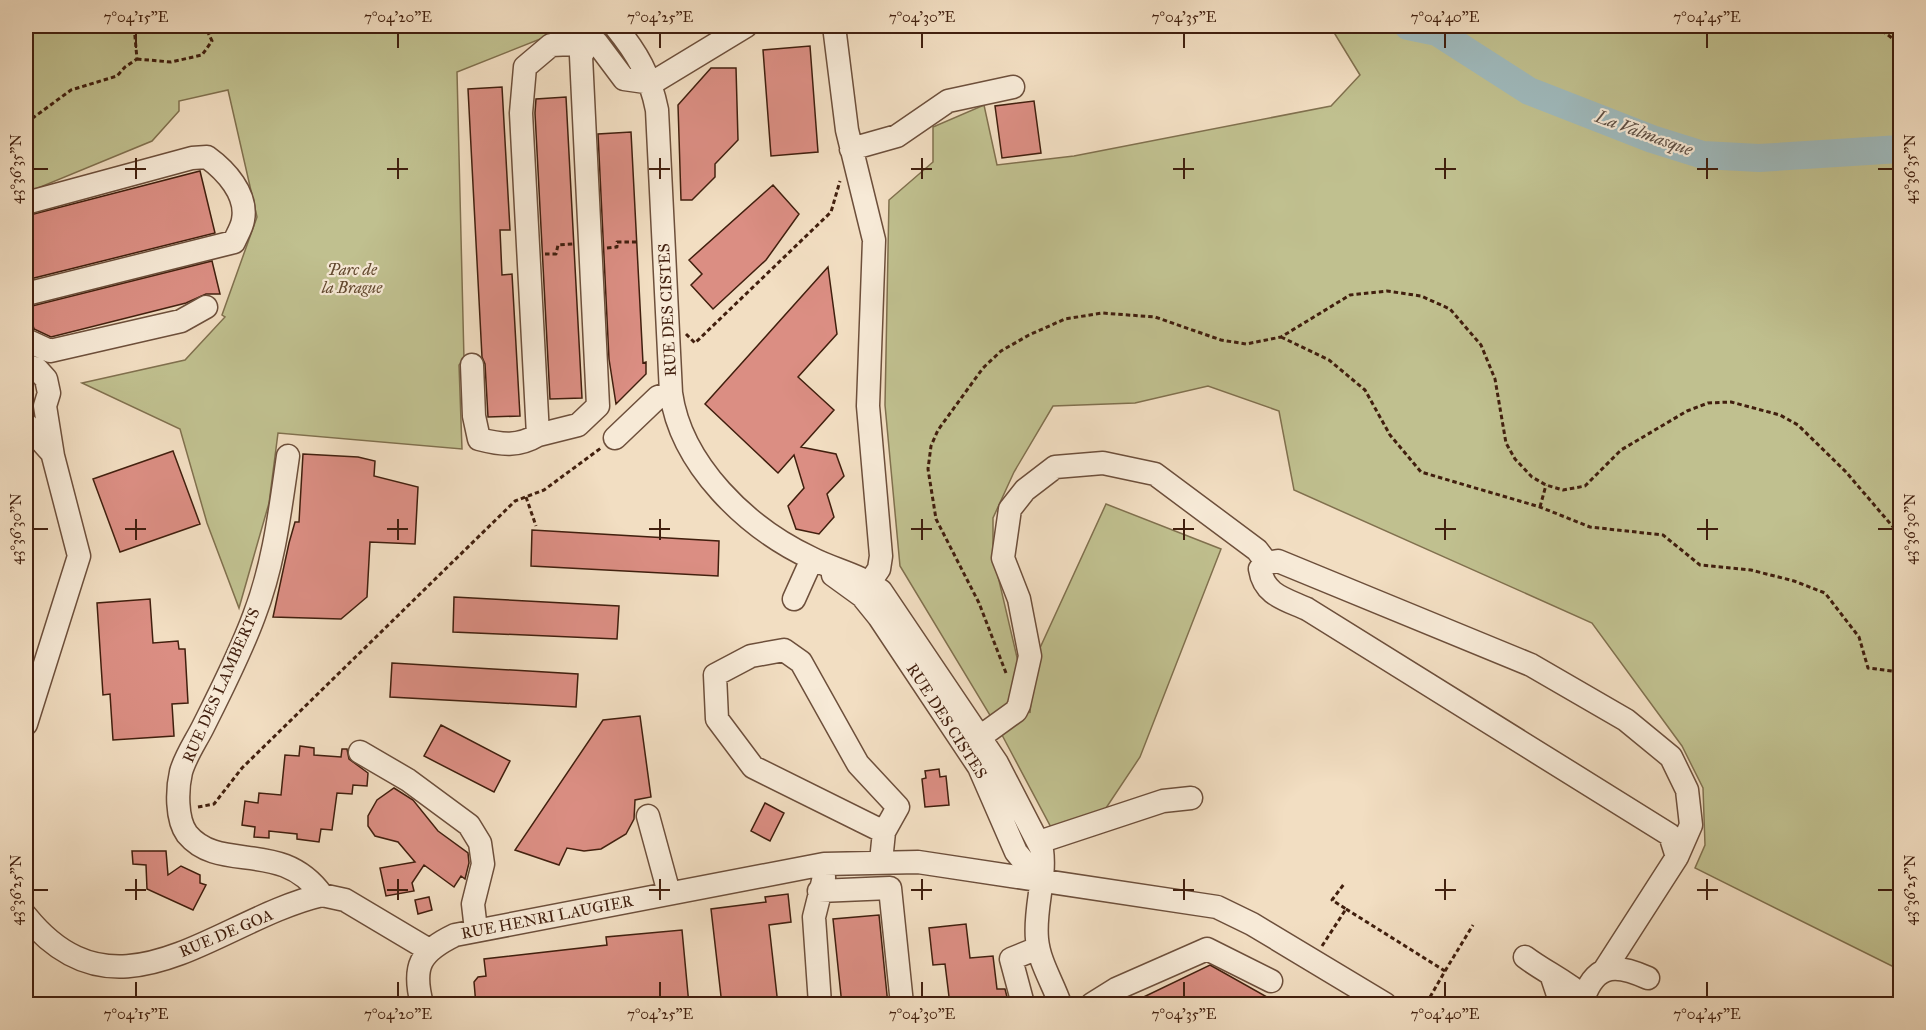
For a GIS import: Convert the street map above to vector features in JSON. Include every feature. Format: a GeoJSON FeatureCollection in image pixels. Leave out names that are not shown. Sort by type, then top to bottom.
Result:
{"type":"FeatureCollection","features":[{"type":"Feature","properties":{"kind":"street"},"geometry":{"type":"LineString","coordinates":[[615,26],[641,62],[652,83]]}},
{"type":"Feature","properties":{"kind":"street"},"geometry":{"type":"LineString","coordinates":[[538,435],[521,113],[525,67],[551,45],[597,43],[624,79],[652,83],[746,26]]}},
{"type":"Feature","properties":{"kind":"street"},"geometry":{"type":"LineString","coordinates":[[834,26],[851,149],[874,240],[868,406],[881,556],[879,569],[870,582]]}},
{"type":"Feature","properties":{"kind":"street"},"geometry":{"type":"LineString","coordinates":[[472,365],[474,416],[479,439],[501,444],[523,444],[538,435],[578,425],[598,406],[581,56],[588,44]]}},
{"type":"Feature","properties":{"kind":"street","name":"RUE DES CISTES"},"geometry":{"type":"LineString","coordinates":[[652,83],[658,131],[671,393],[674,410],[687,444],[708,474],[753,522],[812,559],[862,596],[879,617],[979,767],[1016,852],[1040,881]]}},
{"type":"Feature","properties":{"kind":"street"},"geometry":{"type":"LineString","coordinates":[[851,149],[897,135],[948,101],[1013,87]]}},
{"type":"Feature","properties":{"kind":"street"},"geometry":{"type":"LineString","coordinates":[[26,203],[192,158],[207,157],[233,181],[241,201],[243,220],[234,242],[26,294]]}},
{"type":"Feature","properties":{"kind":"street"},"geometry":{"type":"LineString","coordinates":[[26,340],[50,351],[181,321],[206,307]]}},
{"type":"Feature","properties":{"kind":"street"},"geometry":{"type":"LineString","coordinates":[[26,365],[37,369],[46,380],[49,393],[35,411],[53,456],[79,556],[26,724]]}},
{"type":"Feature","properties":{"kind":"street"},"geometry":{"type":"LineString","coordinates":[[615,438],[658,397],[671,393]]}},
{"type":"Feature","properties":{"kind":"street"},"geometry":{"type":"LineString","coordinates":[[26,424],[34,430],[53,456]]}},
{"type":"Feature","properties":{"kind":"street","name":"RUE DES LAMBERTS"},"geometry":{"type":"LineString","coordinates":[[288,456],[275,547],[254,616],[181,771],[178,807],[185,831],[199,846],[216,852],[271,860],[292,868],[311,879],[322,895]]}},
{"type":"Feature","properties":{"kind":"street"},"geometry":{"type":"LineString","coordinates":[[980,737],[1016,711],[1030,656],[1019,599],[1004,558],[1010,509],[1025,490],[1055,467],[1103,463],[1155,474],[1257,550],[1267,563]]}},
{"type":"Feature","properties":{"kind":"street"},"geometry":{"type":"LineString","coordinates":[[794,599],[812,559]]}},
{"type":"Feature","properties":{"kind":"street","name":"RUE DES CISTES"},"geometry":{"type":"LineString","coordinates":[[812,559],[870,582],[891,604],[980,737],[1039,842],[1044,862],[1040,881]]}},
{"type":"Feature","properties":{"kind":"street"},"geometry":{"type":"LineString","coordinates":[[1587,1002],[1587,988],[1605,969],[1677,857],[1691,825],[1687,790],[1671,757],[1626,720],[1531,666],[1332,585],[1295,566],[1278,561],[1267,563],[1260,569],[1262,581],[1271,593],[1306,609],[1619,801],[1670,835],[1677,857]]}},
{"type":"Feature","properties":{"kind":"street"},"geometry":{"type":"LineString","coordinates":[[881,861],[884,832],[898,807],[858,764],[801,662],[784,650],[752,656],[716,675],[717,719],[753,767],[884,832]]}},
{"type":"Feature","properties":{"kind":"street"},"geometry":{"type":"LineString","coordinates":[[360,752],[408,780],[469,825],[480,843],[483,864],[473,904],[476,930]]}},
{"type":"Feature","properties":{"kind":"street"},"geometry":{"type":"LineString","coordinates":[[1039,842],[1163,801],[1191,798]]}},
{"type":"Feature","properties":{"kind":"street"},"geometry":{"type":"LineString","coordinates":[[648,816],[669,893]]}},
{"type":"Feature","properties":{"kind":"street","name":"RUE HENRI LAUGIER"},"geometry":{"type":"LineString","coordinates":[[429,950],[455,935],[476,930],[824,864],[918,862],[1216,907],[1252,924],[1385,1005]]}},
{"type":"Feature","properties":{"kind":"street"},"geometry":{"type":"LineString","coordinates":[[820,1005],[814,917],[819,891],[826,873],[824,864]]}},
{"type":"Feature","properties":{"kind":"street"},"geometry":{"type":"LineString","coordinates":[[1040,881],[1036,919],[1038,948],[1060,1005]]}},
{"type":"Feature","properties":{"kind":"street"},"geometry":{"type":"LineString","coordinates":[[819,891],[890,888],[902,1005]]}},
{"type":"Feature","properties":{"kind":"street"},"geometry":{"type":"LineString","coordinates":[[322,895],[345,900],[429,950],[417,971],[416,984],[422,1005]]}},
{"type":"Feature","properties":{"kind":"street","name":"RUE DE GOA"},"geometry":{"type":"LineString","coordinates":[[26,916],[40,934],[70,954],[102,966],[136,967],[164,960],[322,895]]}},
{"type":"Feature","properties":{"kind":"street"},"geometry":{"type":"LineString","coordinates":[[1023,1005],[1011,959],[1038,948]]}},
{"type":"Feature","properties":{"kind":"street"},"geometry":{"type":"LineString","coordinates":[[1094,1004],[1116,989],[1207,949],[1271,981]]}},
{"type":"Feature","properties":{"kind":"street"},"geometry":{"type":"LineString","coordinates":[[1526,957],[1552,977],[1569,984],[1587,1002]]}},
{"type":"Feature","properties":{"kind":"street"},"geometry":{"type":"LineString","coordinates":[[1605,969],[1617,966],[1648,978]]}},
{"type":"Feature","properties":{"kind":"street"},"geometry":{"type":"LineString","coordinates":[[1552,977],[1561,1005]]}},
{"type":"Feature","properties":{"kind":"path"},"geometry":{"type":"LineString","coordinates":[[134,26],[137,60]]}},
{"type":"Feature","properties":{"kind":"path"},"geometry":{"type":"LineString","coordinates":[[26,123],[70,90],[117,76],[125,67],[137,60],[171,62],[202,55],[212,41],[205,26]]}},
{"type":"Feature","properties":{"kind":"path"},"geometry":{"type":"LineString","coordinates":[[1876,26],[1900,44]]}},
{"type":"Feature","properties":{"kind":"path"},"geometry":{"type":"LineString","coordinates":[[695,343],[831,212],[842,177]]}},
{"type":"Feature","properties":{"kind":"path"},"geometry":{"type":"LineString","coordinates":[[528,255],[556,254],[558,245],[617,247],[617,242],[639,242]]}},
{"type":"Feature","properties":{"kind":"path"},"geometry":{"type":"LineString","coordinates":[[1019,705],[979,603],[936,519],[928,469],[931,446],[938,430],[983,368],[1001,351],[1065,319],[1102,313],[1155,317],[1221,339],[1246,344],[1281,337],[1350,295],[1387,291],[1421,296],[1450,309],[1481,345],[1495,379],[1506,443],[1532,477],[1546,485],[1563,490],[1585,486],[1622,450],[1686,411],[1708,403],[1731,402],[1780,415],[1798,425],[1846,472],[1900,535]]}},
{"type":"Feature","properties":{"kind":"path"},"geometry":{"type":"LineString","coordinates":[[1281,337],[1329,360],[1365,390],[1390,435],[1421,472],[1540,507],[1590,527],[1663,536],[1700,565],[1751,570],[1794,581],[1826,593],[1859,638],[1869,668],[1900,672]]}},
{"type":"Feature","properties":{"kind":"path"},"geometry":{"type":"LineString","coordinates":[[190,808],[214,804],[242,768],[515,501],[544,490],[615,438]]}},
{"type":"Feature","properties":{"kind":"path"},"geometry":{"type":"LineString","coordinates":[[1540,507],[1546,485]]}},
{"type":"Feature","properties":{"kind":"path"},"geometry":{"type":"LineString","coordinates":[[526,497],[536,526]]}},
{"type":"Feature","properties":{"kind":"path"},"geometry":{"type":"LineString","coordinates":[[1900,650],[1900,712]]}},
{"type":"Feature","properties":{"kind":"path"},"geometry":{"type":"LineString","coordinates":[[1344,884],[1332,900],[1445,972]]}},
{"type":"Feature","properties":{"kind":"path"},"geometry":{"type":"LineString","coordinates":[[1318,952],[1346,909]]}},
{"type":"Feature","properties":{"kind":"path"},"geometry":{"type":"LineString","coordinates":[[1426,1005],[1473,925]]}},
{"type":"Feature","properties":{"kind":"path"},"geometry":{"type":"LineString","coordinates":[[1587,1002],[1612,1001],[1622,1005]]}},
{"type":"Feature","properties":{"kind":"green space","name":"Parc de la Brague"},"geometry":{"type":"Polygon","coordinates":[[[26,26],[573,26],[457,72],[464,360],[459,365],[462,449],[278,433],[269,503],[239,608],[207,523],[180,429],[82,383],[185,360],[225,317],[222,315],[257,217],[228,90],[179,101],[179,111],[152,141],[26,193],[26,26]]]}},
{"type":"Feature","properties":{"kind":"green space"},"geometry":{"type":"Polygon","coordinates":[[[1330,26],[1900,26],[1900,970],[1695,868],[1705,845],[1703,788],[1682,746],[1592,623],[1294,490],[1279,411],[1208,386],[1135,403],[1053,406],[1014,472],[993,518],[993,555],[1030,713],[1034,661],[1106,504],[1221,549],[1140,757],[1100,817],[1053,831],[1002,735],[900,566],[885,405],[889,200],[933,162],[933,127],[984,105],[997,165],[1074,156],[1331,106],[1360,75],[1330,26]]]}},
{"type":"Feature","properties":{"kind":"building"},"geometry":{"type":"Polygon","coordinates":[[[810,46],[818,152],[771,156],[763,50],[810,46]]]}},
{"type":"Feature","properties":{"kind":"building"},"geometry":{"type":"Polygon","coordinates":[[[711,68],[736,68],[738,140],[715,164],[715,177],[692,200],[681,200],[678,105],[711,68]]]}},
{"type":"Feature","properties":{"kind":"building"},"geometry":{"type":"Polygon","coordinates":[[[502,87],[510,230],[500,230],[502,275],[512,274],[520,416],[488,417],[485,364],[482,357],[468,89],[502,87]]]}},
{"type":"Feature","properties":{"kind":"building"},"geometry":{"type":"Polygon","coordinates":[[[566,97],[582,398],[550,399],[535,113],[536,99],[566,97]]]}},
{"type":"Feature","properties":{"kind":"building"},"geometry":{"type":"Polygon","coordinates":[[[1034,101],[1041,153],[1002,158],[995,106],[1034,101]]]}},
{"type":"Feature","properties":{"kind":"building"},"geometry":{"type":"Polygon","coordinates":[[[631,132],[643,363],[646,362],[646,374],[616,404],[609,359],[598,134],[631,132]]]}},
{"type":"Feature","properties":{"kind":"building"},"geometry":{"type":"Polygon","coordinates":[[[200,171],[215,233],[26,280],[26,216],[200,171]]]}},
{"type":"Feature","properties":{"kind":"building"},"geometry":{"type":"Polygon","coordinates":[[[773,185],[799,214],[766,260],[713,309],[691,285],[702,274],[689,260],[773,185]]]}},
{"type":"Feature","properties":{"kind":"building"},"geometry":{"type":"Polygon","coordinates":[[[212,261],[220,294],[206,294],[186,303],[51,337],[34,329],[28,307],[212,261]]]}},
{"type":"Feature","properties":{"kind":"building"},"geometry":{"type":"Polygon","coordinates":[[[828,267],[837,334],[798,377],[834,410],[801,447],[836,454],[844,476],[827,494],[834,517],[819,534],[796,529],[788,506],[804,488],[794,455],[778,473],[705,404],[828,267]]]}},
{"type":"Feature","properties":{"kind":"building"},"geometry":{"type":"Polygon","coordinates":[[[173,451],[200,524],[120,552],[93,479],[173,451]]]}},
{"type":"Feature","properties":{"kind":"building"},"geometry":{"type":"Polygon","coordinates":[[[303,454],[358,457],[375,461],[374,476],[418,487],[415,544],[370,542],[367,597],[341,619],[273,617],[289,543],[295,522],[299,522],[303,454]]]}},
{"type":"Feature","properties":{"kind":"building"},"geometry":{"type":"Polygon","coordinates":[[[532,530],[719,541],[718,576],[531,566],[532,530]]]}},
{"type":"Feature","properties":{"kind":"building"},"geometry":{"type":"Polygon","coordinates":[[[454,597],[619,606],[617,639],[453,632],[454,597]]]}},
{"type":"Feature","properties":{"kind":"building"},"geometry":{"type":"Polygon","coordinates":[[[150,599],[153,643],[178,641],[179,649],[185,649],[188,703],[172,704],[174,736],[113,740],[110,694],[103,695],[97,603],[150,599]]]}},
{"type":"Feature","properties":{"kind":"building"},"geometry":{"type":"Polygon","coordinates":[[[392,663],[578,674],[576,707],[390,697],[392,663]]]}},
{"type":"Feature","properties":{"kind":"building"},"geometry":{"type":"Polygon","coordinates":[[[640,716],[651,797],[635,800],[634,819],[626,834],[601,849],[584,851],[567,848],[559,865],[515,850],[603,720],[640,716]]]}},
{"type":"Feature","properties":{"kind":"building"},"geometry":{"type":"Polygon","coordinates":[[[441,725],[510,761],[494,792],[424,756],[441,725]]]}},
{"type":"Feature","properties":{"kind":"building"},"geometry":{"type":"Polygon","coordinates":[[[300,746],[314,748],[314,755],[341,757],[342,749],[347,749],[349,759],[368,773],[367,786],[353,785],[352,794],[337,793],[332,830],[321,829],[319,842],[297,839],[297,834],[269,831],[269,838],[254,837],[255,827],[242,825],[245,801],[258,803],[259,793],[281,795],[285,755],[299,756],[300,746]]]}},
{"type":"Feature","properties":{"kind":"building"},"geometry":{"type":"Polygon","coordinates":[[[939,769],[940,777],[946,776],[949,805],[925,807],[922,779],[926,778],[925,771],[939,769]]]}},
{"type":"Feature","properties":{"kind":"building"},"geometry":{"type":"Polygon","coordinates":[[[394,788],[413,800],[438,831],[468,853],[469,863],[465,879],[461,876],[454,887],[424,865],[412,883],[414,891],[386,896],[380,868],[415,862],[398,842],[375,836],[368,826],[368,816],[377,800],[394,788]]]}},
{"type":"Feature","properties":{"kind":"building"},"geometry":{"type":"Polygon","coordinates":[[[765,803],[784,813],[770,841],[751,831],[765,803]]]}},
{"type":"Feature","properties":{"kind":"building"},"geometry":{"type":"Polygon","coordinates":[[[132,851],[166,851],[168,875],[181,866],[200,875],[200,883],[206,885],[193,910],[147,889],[146,865],[133,864],[132,851]]]}},
{"type":"Feature","properties":{"kind":"building"},"geometry":{"type":"Polygon","coordinates":[[[788,894],[791,922],[769,925],[778,1005],[722,1005],[711,909],[766,902],[765,897],[788,894]]]}},
{"type":"Feature","properties":{"kind":"building"},"geometry":{"type":"Polygon","coordinates":[[[429,897],[432,910],[418,914],[415,900],[429,897]]]}},
{"type":"Feature","properties":{"kind":"building"},"geometry":{"type":"Polygon","coordinates":[[[879,915],[888,1005],[842,1005],[833,919],[879,915]]]}},
{"type":"Feature","properties":{"kind":"building"},"geometry":{"type":"Polygon","coordinates":[[[966,924],[970,958],[993,956],[997,989],[1005,989],[1009,1005],[950,1005],[945,964],[933,965],[929,928],[966,924]]]}},
{"type":"Feature","properties":{"kind":"building"},"geometry":{"type":"Polygon","coordinates":[[[682,930],[689,1005],[476,1005],[474,982],[478,977],[486,976],[484,959],[607,945],[606,937],[682,930]]]}},
{"type":"Feature","properties":{"kind":"building"},"geometry":{"type":"Polygon","coordinates":[[[1210,965],[1281,1005],[1127,1005],[1210,965]]]}},
{"type":"Feature","properties":{"kind":"waterway","name":"La Valmasque"},"geometry":{"type":"LineString","coordinates":[[1408,26],[1437,32],[1529,91],[1652,139],[1703,155],[1759,158],[1900,149]]}}]}
